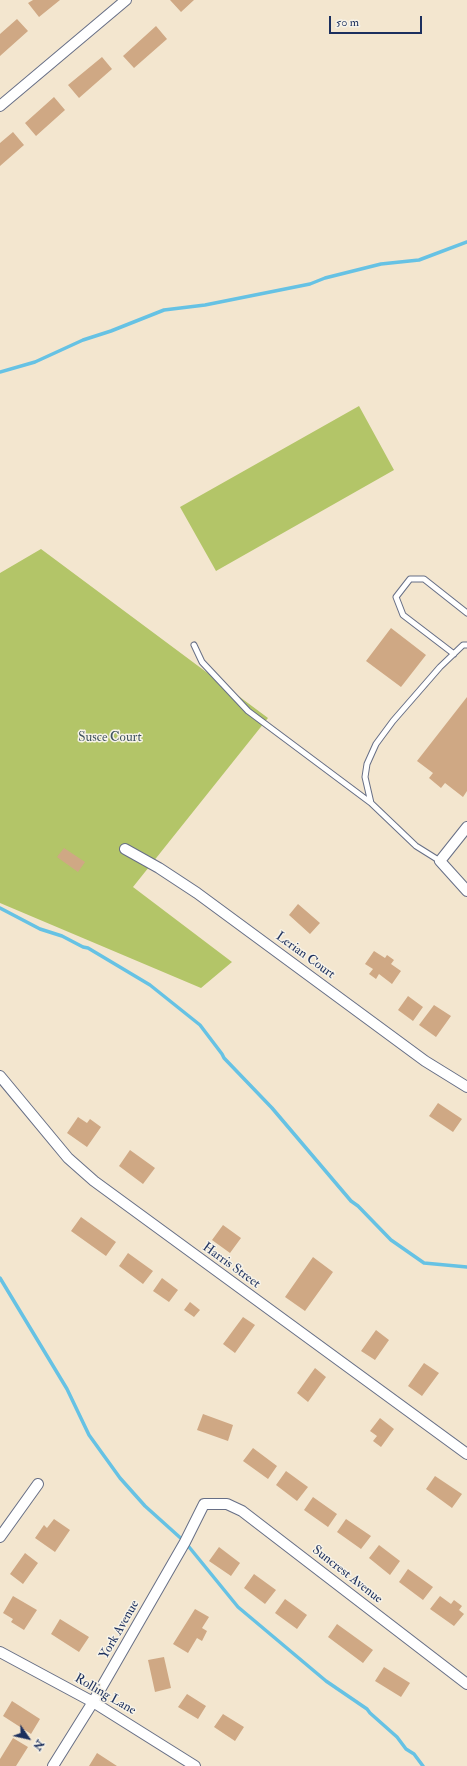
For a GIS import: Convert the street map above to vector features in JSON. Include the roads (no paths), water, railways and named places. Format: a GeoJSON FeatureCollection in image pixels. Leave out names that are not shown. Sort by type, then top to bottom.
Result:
{"type":"FeatureCollection","features":[{"type":"Feature","properties":{"kind":"street"},"geometry":{"type":"LineString","coordinates":[[0,106],[126,0]]}},
{"type":"Feature","properties":{"kind":"street"},"geometry":{"type":"LineString","coordinates":[[467,827],[440,861],[467,890]]}},
{"type":"Feature","properties":{"kind":"street","name":"Lerian Court"},"geometry":{"type":"LineString","coordinates":[[125,849],[159,868],[197,893],[425,1061],[467,1088]]}},
{"type":"Feature","properties":{"kind":"street","name":"Harris Street"},"geometry":{"type":"LineString","coordinates":[[0,1076],[68,1158],[94,1181],[467,1454]]}},
{"type":"Feature","properties":{"kind":"street"},"geometry":{"type":"LineString","coordinates":[[0,1537],[38,1484]]}},
{"type":"Feature","properties":{"kind":"street","name":"Suncrest Avenue"},"geometry":{"type":"LineString","coordinates":[[204,1504],[227,1504],[242,1511],[467,1684]]}},
{"type":"Feature","properties":{"kind":"street","name":"York Avenue"},"geometry":{"type":"LineString","coordinates":[[53,1766],[93,1702],[185,1542],[204,1504]]}},
{"type":"Feature","properties":{"kind":"street","name":"Rolling Lane"},"geometry":{"type":"LineString","coordinates":[[0,1652],[93,1702],[195,1766]]}},
{"type":"Feature","properties":{"kind":"lane"},"geometry":{"type":"LineString","coordinates":[[454,654],[403,614],[396,597],[410,579],[424,579],[467,613]]}},
{"type":"Feature","properties":{"kind":"lane"},"geometry":{"type":"LineString","coordinates":[[194,645],[202,662],[248,711],[371,803],[416,846],[440,861]]}},
{"type":"Feature","properties":{"kind":"lane"},"geometry":{"type":"LineString","coordinates":[[371,803],[365,778],[367,764],[376,744],[393,721],[440,667],[463,645],[467,645]]}},
{"type":"Feature","properties":{"kind":"waterway"},"geometry":{"type":"LineString","coordinates":[[0,372],[35,362],[83,340],[111,331],[164,310],[205,305],[310,284],[325,278],[381,264],[419,260],[467,242]]}},
{"type":"Feature","properties":{"kind":"waterway"},"geometry":{"type":"LineString","coordinates":[[0,908],[40,929],[62,936],[88,948],[150,985],[200,1025],[224,1058],[272,1108],[351,1201],[358,1206],[391,1240],[424,1263],[467,1267]]}},
{"type":"Feature","properties":{"kind":"waterway"},"geometry":{"type":"LineString","coordinates":[[0,1278],[67,1389],[89,1435],[120,1478],[145,1506],[185,1542],[238,1607],[326,1681],[367,1709],[397,1737],[406,1749],[414,1754],[423,1766]]}},
{"type":"Feature","properties":{"kind":"park label","name":"Susce Court"},"geometry":{"type":"Point","coordinates":[110,738]}}]}
